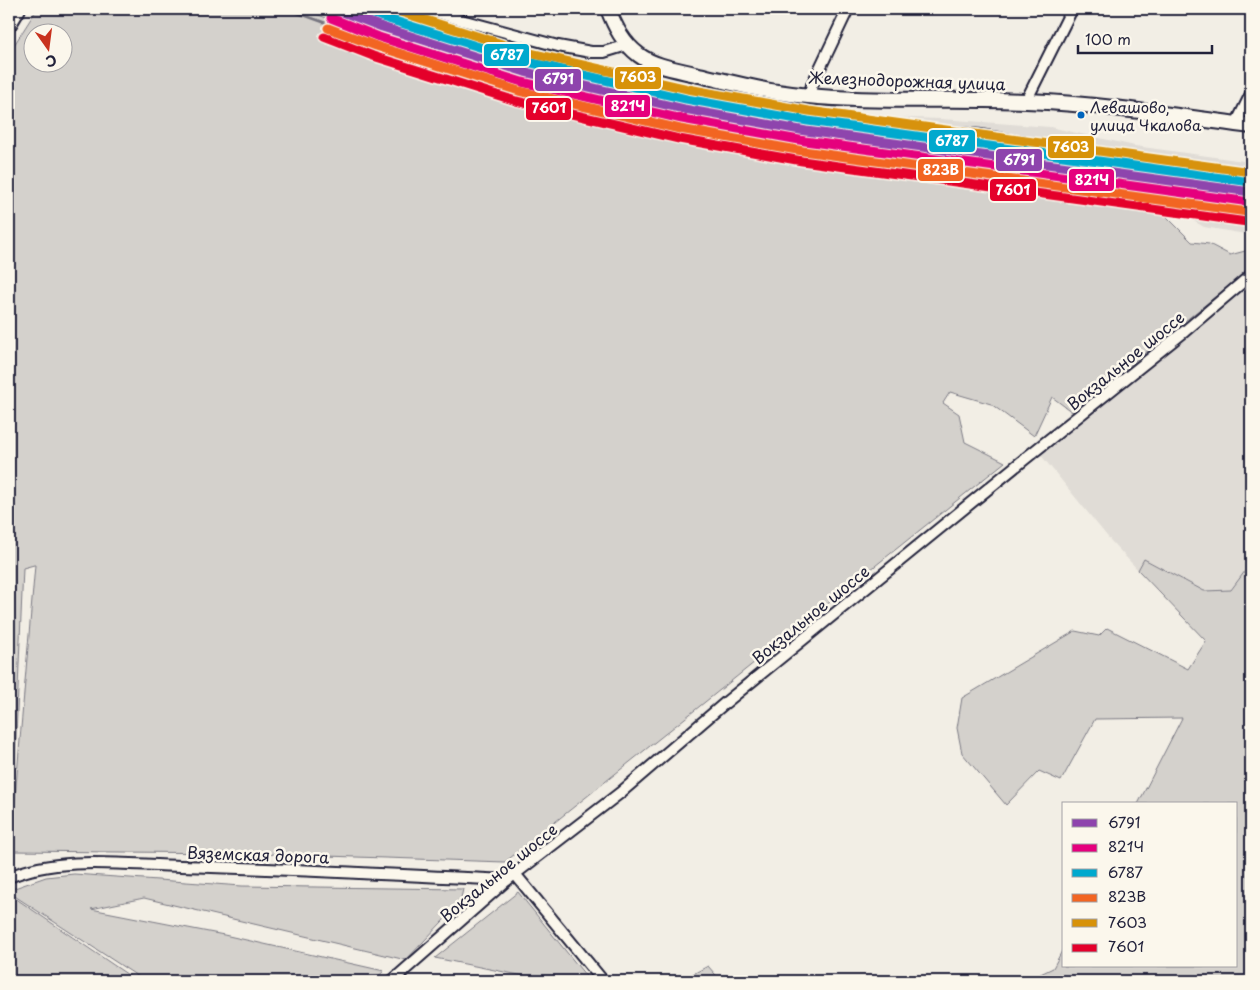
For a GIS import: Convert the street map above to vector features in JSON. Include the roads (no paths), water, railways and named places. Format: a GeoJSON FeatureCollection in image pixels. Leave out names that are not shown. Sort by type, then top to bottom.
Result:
{"type":"FeatureCollection","features":[{"type":"Feature","properties":{"kind":"street"},"geometry":{"type":"LineString","coordinates":[[9,24],[18,9]]}},
{"type":"Feature","properties":{"kind":"street"},"geometry":{"type":"LineString","coordinates":[[427,9],[511,34],[591,52],[604,52],[626,45],[610,15],[619,9]]}},
{"type":"Feature","properties":{"kind":"street"},"geometry":{"type":"LineString","coordinates":[[809,96],[812,85],[848,9]]}},
{"type":"Feature","properties":{"kind":"street"},"geometry":{"type":"LineString","coordinates":[[1026,101],[1072,9]]}},
{"type":"Feature","properties":{"kind":"street","name":"Железнодорожная улица"},"geometry":{"type":"LineString","coordinates":[[626,45],[640,56],[662,66],[742,86],[777,92],[872,100],[1026,101],[1127,110],[1251,126]]}},
{"type":"Feature","properties":{"kind":"street"},"geometry":{"type":"LineString","coordinates":[[1236,124],[1251,94]]}},
{"type":"Feature","properties":{"kind":"street","name":"Вокзальное шоссе"},"geometry":{"type":"LineString","coordinates":[[392,981],[511,877],[620,793],[740,691],[1026,458],[1185,332],[1251,275]]}},
{"type":"Feature","properties":{"kind":"street","name":"Вяземская дорога"},"geometry":{"type":"LineString","coordinates":[[9,877],[36,868],[73,863],[511,877]]}},
{"type":"Feature","properties":{"kind":"street"},"geometry":{"type":"LineString","coordinates":[[511,877],[603,981]]}},
{"type":"Feature","properties":{"kind":"waterway"},"geometry":{"type":"LineString","coordinates":[[287,9],[414,55],[598,106],[728,133],[833,152],[1025,180],[1068,194]]}},
{"type":"Feature","properties":{"kind":"railway"},"geometry":{"type":"LineString","coordinates":[[877,122],[980,130],[1049,142]]}},
{"type":"Feature","properties":{"kind":"railway"},"geometry":{"type":"LineString","coordinates":[[975,147],[1072,147],[1111,150],[1251,169]]}},
{"type":"Feature","properties":{"kind":"place","name":"Левашово, улица Чкалова"},"geometry":{"type":"Point","coordinates":[1081,115]}}]}
